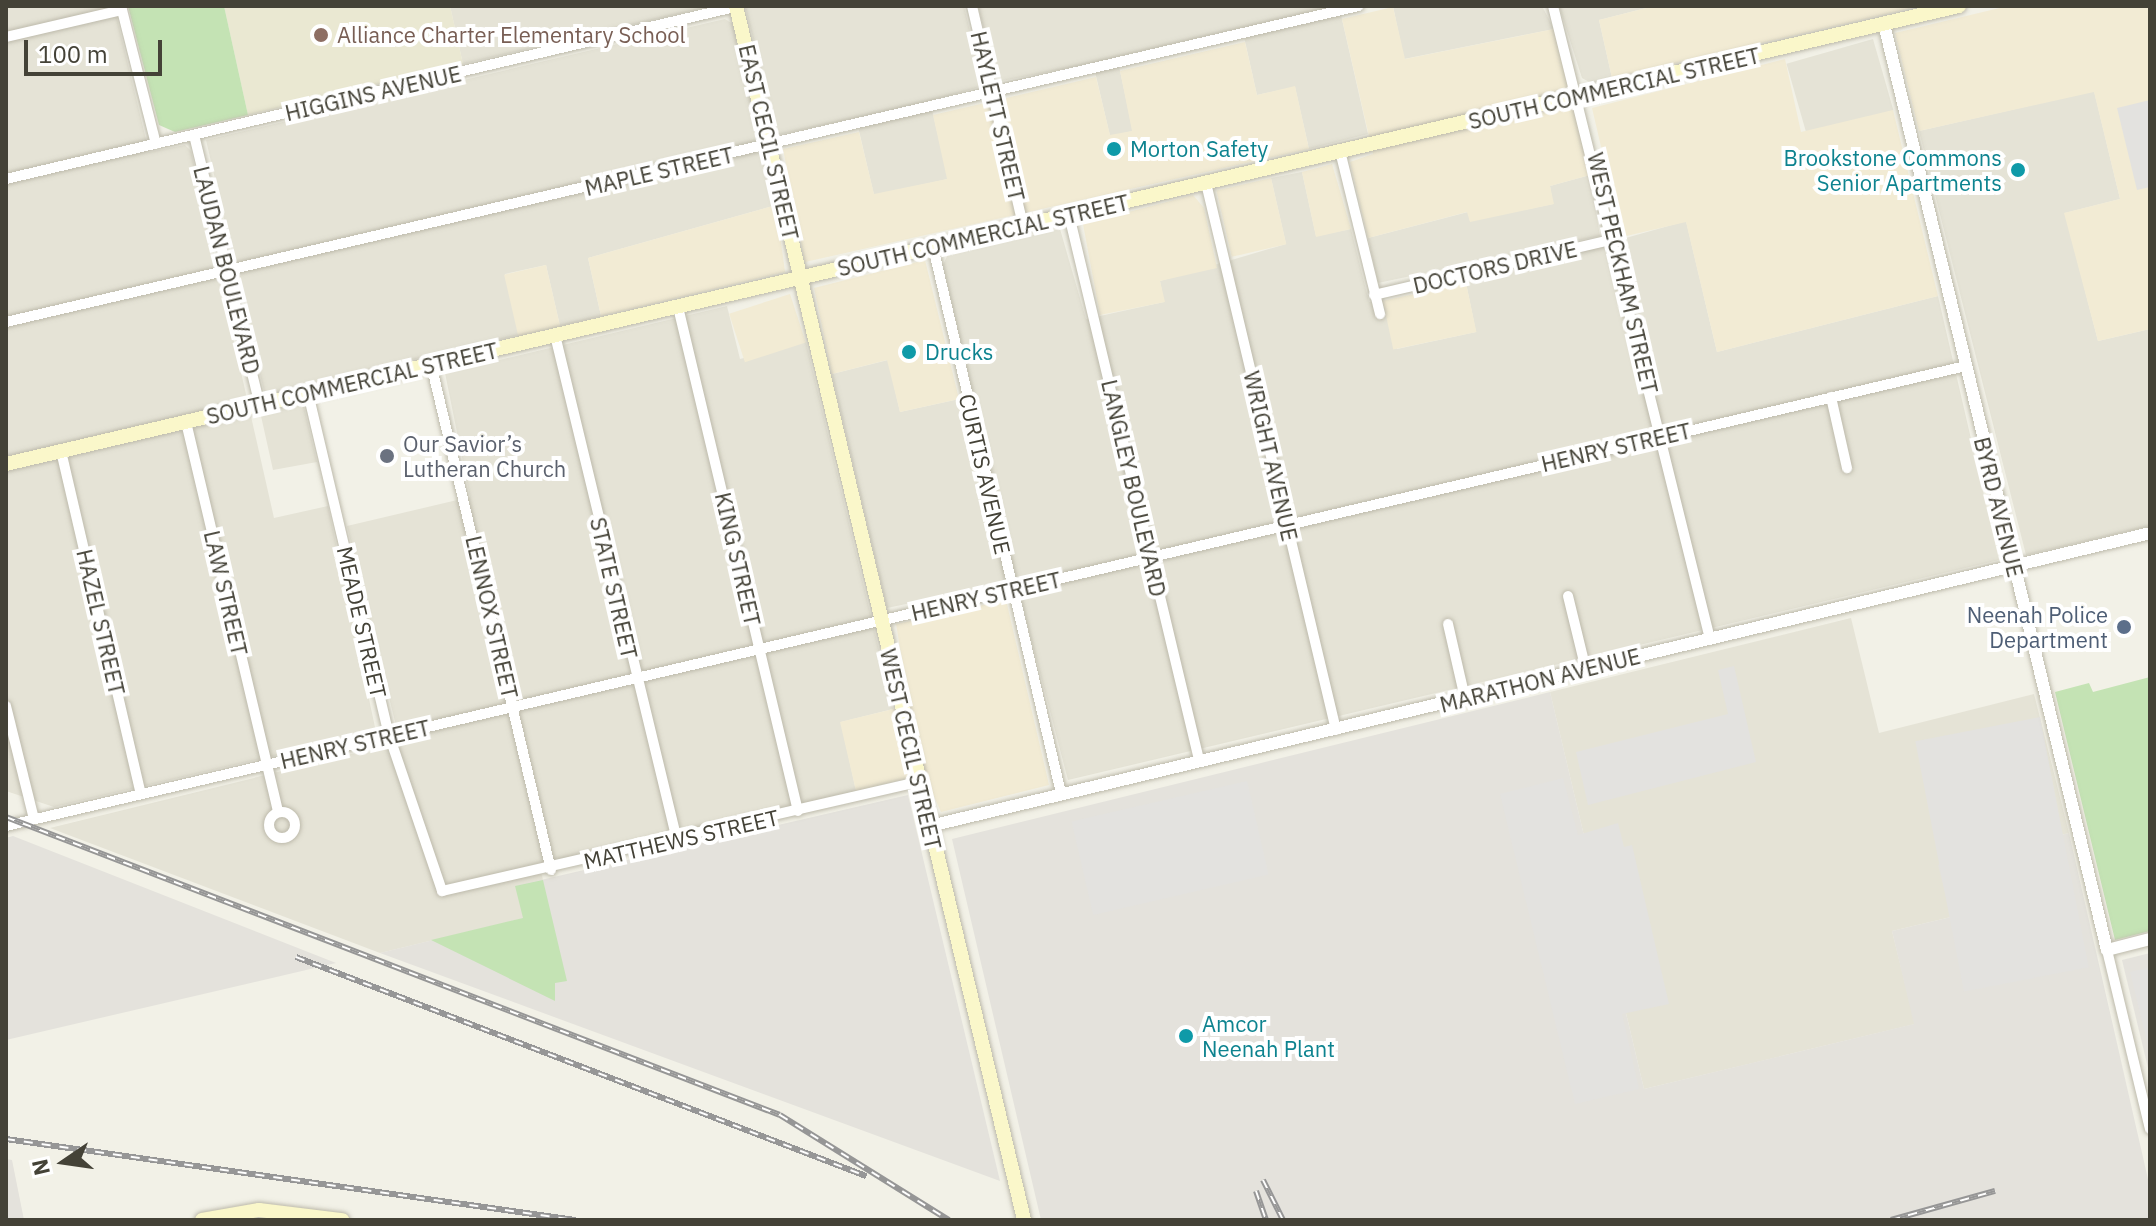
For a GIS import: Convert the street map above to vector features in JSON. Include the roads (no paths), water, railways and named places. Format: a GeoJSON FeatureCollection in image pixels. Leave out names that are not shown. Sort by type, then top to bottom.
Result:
{"type":"FeatureCollection","features":[{"type":"Feature","properties":{"kind":"main road","name":"EAST CECIL STREET"},"geometry":{"type":"LineString","coordinates":[[737,6],[801,277]]}},
{"type":"Feature","properties":{"kind":"main road","name":"SOUTH COMMERCIAL STREET"},"geometry":{"type":"LineString","coordinates":[[6,464],[1959,6]]}},
{"type":"Feature","properties":{"kind":"main road","name":"WEST CECIL STREET"},"geometry":{"type":"LineString","coordinates":[[801,277],[1024,1220]]}},
{"type":"Feature","properties":{"kind":"main road"},"geometry":{"type":"LineString","coordinates":[[202,1220],[259,1210],[342,1220]]}},
{"type":"Feature","properties":{"kind":"street","name":"HIGGINS AVENUE"},"geometry":{"type":"LineString","coordinates":[[6,179],[737,6]]}},
{"type":"Feature","properties":{"kind":"street","name":"HAYLETT STREET"},"geometry":{"type":"LineString","coordinates":[[972,6],[1023,226]]}},
{"type":"Feature","properties":{"kind":"street","name":"MAPLE STREET"},"geometry":{"type":"LineString","coordinates":[[6,322],[1359,6]]}},
{"type":"Feature","properties":{"kind":"street","name":"WEST PECKHAM STREET"},"geometry":{"type":"LineString","coordinates":[[1553,6],[1615,239],[1710,639]]}},
{"type":"Feature","properties":{"kind":"street"},"geometry":{"type":"LineString","coordinates":[[6,37],[121,8],[156,144]]}},
{"type":"Feature","properties":{"kind":"street","name":"BYRD AVENUE"},"geometry":{"type":"LineString","coordinates":[[1884,24],[2107,950],[2147,1100],[2150,1129]]}},
{"type":"Feature","properties":{"kind":"street","name":"LAUDAN BOULEVARD"},"geometry":{"type":"LineString","coordinates":[[194,135],[260,405]]}},
{"type":"Feature","properties":{"kind":"street"},"geometry":{"type":"LineString","coordinates":[[1340,151],[1380,314]]}},
{"type":"Feature","properties":{"kind":"street","name":"WRIGHT AVENUE"},"geometry":{"type":"LineString","coordinates":[[1206,183],[1336,730]]}},
{"type":"Feature","properties":{"kind":"street","name":"LANGLEY BOULEVARD"},"geometry":{"type":"LineString","coordinates":[[1069,215],[1199,760]]}},
{"type":"Feature","properties":{"kind":"street","name":"DOCTORS DRIVE"},"geometry":{"type":"LineString","coordinates":[[1374,295],[1615,239]]}},
{"type":"Feature","properties":{"kind":"street","name":"CURTIS AVENUE"},"geometry":{"type":"LineString","coordinates":[[933,247],[1061,793]]}},
{"type":"Feature","properties":{"kind":"street","name":"KING STREET"},"geometry":{"type":"LineString","coordinates":[[678,307],[798,811]]}},
{"type":"Feature","properties":{"kind":"street","name":"STATE STREET"},"geometry":{"type":"LineString","coordinates":[[555,335],[635,678],[677,840]]}},
{"type":"Feature","properties":{"kind":"street","name":"LENNOX STREET"},"geometry":{"type":"LineString","coordinates":[[431,364],[551,870]]}},
{"type":"Feature","properties":{"kind":"street","name":"HENRY STREET"},"geometry":{"type":"LineString","coordinates":[[6,826],[1965,366]]}},
{"type":"Feature","properties":{"kind":"street","name":"MEADE STREET"},"geometry":{"type":"LineString","coordinates":[[308,393],[389,735],[442,891]]}},
{"type":"Feature","properties":{"kind":"street"},"geometry":{"type":"LineString","coordinates":[[1831,397],[1847,468]]}},
{"type":"Feature","properties":{"kind":"street","name":"LAW STREET"},"geometry":{"type":"LineString","coordinates":[[186,422],[278,812]]}},
{"type":"Feature","properties":{"kind":"street","name":"HAZEL STREET"},"geometry":{"type":"LineString","coordinates":[[61,451],[141,794]]}},
{"type":"Feature","properties":{"kind":"street","name":"MARATHON AVENUE"},"geometry":{"type":"LineString","coordinates":[[930,826],[2150,533]]}},
{"type":"Feature","properties":{"kind":"street"},"geometry":{"type":"LineString","coordinates":[[1568,596],[1586,670]]}},
{"type":"Feature","properties":{"kind":"street"},"geometry":{"type":"LineString","coordinates":[[1448,624],[1465,698]]}},
{"type":"Feature","properties":{"kind":"street"},"geometry":{"type":"LineString","coordinates":[[6,706],[34,819]]}},
{"type":"Feature","properties":{"kind":"street","name":"MATTHEWS STREET"},"geometry":{"type":"LineString","coordinates":[[442,891],[551,870],[919,782]]}},
{"type":"Feature","properties":{"kind":"street"},"geometry":{"type":"LineString","coordinates":[[2107,950],[2150,939]]}},
{"type":"Feature","properties":{"kind":"railway"},"geometry":{"type":"LineString","coordinates":[[6,817],[780,1115],[949,1220]]}},
{"type":"Feature","properties":{"kind":"railway"},"geometry":{"type":"LineString","coordinates":[[296,957],[866,1176]]}},
{"type":"Feature","properties":{"kind":"railway"},"geometry":{"type":"LineString","coordinates":[[6,1139],[575,1220]]}},
{"type":"Feature","properties":{"kind":"railway"},"geometry":{"type":"LineString","coordinates":[[1263,1180],[1283,1220]]}},
{"type":"Feature","properties":{"kind":"railway"},"geometry":{"type":"LineString","coordinates":[[1256,1191],[1266,1220]]}},
{"type":"Feature","properties":{"kind":"railway"},"geometry":{"type":"LineString","coordinates":[[1891,1220],[1995,1191]]}},
{"type":"Feature","properties":{"kind":"place","name":"Alliance Charter Elementary School"},"geometry":{"type":"Point","coordinates":[321,35]}},
{"type":"Feature","properties":{"kind":"place","name":"Morton Safety"},"geometry":{"type":"Point","coordinates":[1114,149]}},
{"type":"Feature","properties":{"kind":"place","name":"Brookstone Commons Senior Apartments"},"geometry":{"type":"Point","coordinates":[2018,170]}},
{"type":"Feature","properties":{"kind":"place","name":"Drucks"},"geometry":{"type":"Point","coordinates":[909,352]}},
{"type":"Feature","properties":{"kind":"place","name":"Our Savior’s Lutheran Church"},"geometry":{"type":"Point","coordinates":[387,456]}},
{"type":"Feature","properties":{"kind":"place","name":"Neenah Police Department"},"geometry":{"type":"Point","coordinates":[2124,627]}},
{"type":"Feature","properties":{"kind":"place","name":"Amcor Neenah Plant"},"geometry":{"type":"Point","coordinates":[1186,1036]}}]}
